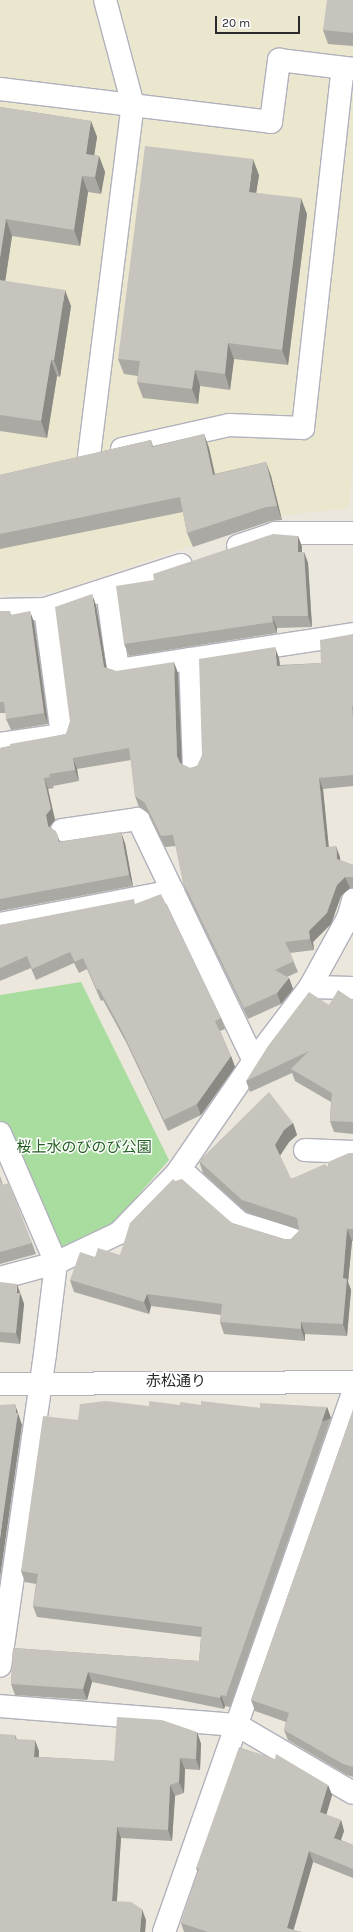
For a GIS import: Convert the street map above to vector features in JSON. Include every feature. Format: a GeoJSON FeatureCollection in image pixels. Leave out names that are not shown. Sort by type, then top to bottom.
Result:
{"type":"FeatureCollection","features":[{"type":"Feature","properties":{"kind":"street"},"geometry":{"type":"LineString","coordinates":[[88,456],[133,105],[105,0]]}},
{"type":"Feature","properties":{"kind":"street"},"geometry":{"type":"LineString","coordinates":[[0,89],[271,122],[279,60],[348,69],[303,428],[229,425],[66,462]]}},
{"type":"Feature","properties":{"kind":"street"},"geometry":{"type":"LineString","coordinates":[[0,610],[45,609],[107,590],[275,533],[353,533]]}},
{"type":"Feature","properties":{"kind":"street"},"geometry":{"type":"LineString","coordinates":[[107,590],[118,670],[353,634]]}},
{"type":"Feature","properties":{"kind":"street"},"geometry":{"type":"LineString","coordinates":[[0,744],[62,735],[45,609]]}},
{"type":"Feature","properties":{"kind":"street"},"geometry":{"type":"LineString","coordinates":[[190,659],[194,767]]}},
{"type":"Feature","properties":{"kind":"street"},"geometry":{"type":"LineString","coordinates":[[62,830],[138,820],[254,1061]]}},
{"type":"Feature","properties":{"kind":"street"},"geometry":{"type":"LineString","coordinates":[[0,924],[173,891]]}},
{"type":"Feature","properties":{"kind":"street"},"geometry":{"type":"LineString","coordinates":[[0,1278],[56,1263],[119,1233],[180,1169],[254,1061],[310,987],[348,918],[353,900]]}},
{"type":"Feature","properties":{"kind":"street"},"geometry":{"type":"LineString","coordinates":[[310,987],[353,988]]}},
{"type":"Feature","properties":{"kind":"street"},"geometry":{"type":"LineString","coordinates":[[0,1133],[56,1263],[41,1383],[0,1666]]}},
{"type":"Feature","properties":{"kind":"street"},"geometry":{"type":"LineString","coordinates":[[305,1150],[353,1152]]}},
{"type":"Feature","properties":{"kind":"street"},"geometry":{"type":"LineString","coordinates":[[180,1169],[240,1223],[292,1240]]}},
{"type":"Feature","properties":{"kind":"street","name":"赤松通り"},"geometry":{"type":"LineString","coordinates":[[0,1384],[353,1382]]}},
{"type":"Feature","properties":{"kind":"street"},"geometry":{"type":"LineString","coordinates":[[164,1932],[353,1393]]}},
{"type":"Feature","properties":{"kind":"street"},"geometry":{"type":"LineString","coordinates":[[0,1706],[237,1724],[353,1793]]}},
{"type":"Feature","properties":{"kind":"shaded area"},"geometry":{"type":"Polygon","coordinates":[[[0,0],[353,0],[353,463],[349,508],[278,516],[57,592],[0,594],[0,0]]]}},
{"type":"Feature","properties":{"kind":"green space","name":"桜上水のびのび公園"},"geometry":{"type":"Polygon","coordinates":[[[81,982],[169,1160],[112,1225],[60,1254],[0,1129],[0,995],[81,982]]]}},
{"type":"Feature","properties":{"kind":"building"},"geometry":{"type":"Polygon","coordinates":[[[327,0],[353,0],[353,33],[323,30],[327,0]]]}},
{"type":"Feature","properties":{"kind":"building"},"geometry":{"type":"Polygon","coordinates":[[[0,107],[91,121],[86,154],[99,156],[95,177],[82,176],[74,230],[6,219],[0,258],[0,107]]]}},
{"type":"Feature","properties":{"kind":"building"},"geometry":{"type":"Polygon","coordinates":[[[145,146],[253,159],[249,192],[301,198],[282,350],[228,343],[225,374],[195,370],[192,389],[137,382],[140,361],[118,359],[145,146]]]}},
{"type":"Feature","properties":{"kind":"building"},"geometry":{"type":"Polygon","coordinates":[[[0,280],[65,290],[54,360],[51,360],[41,421],[0,415],[0,280]]]}},
{"type":"Feature","properties":{"kind":"building"},"geometry":{"type":"Polygon","coordinates":[[[204,434],[213,475],[266,462],[277,506],[266,507],[187,533],[180,497],[0,534],[0,475],[151,440],[152,447],[204,434]]]}},
{"type":"Feature","properties":{"kind":"building"},"geometry":{"type":"Polygon","coordinates":[[[273,534],[298,536],[298,552],[304,552],[308,616],[272,616],[273,622],[124,644],[116,586],[154,580],[153,574],[273,534]]]}},
{"type":"Feature","properties":{"kind":"building"},"geometry":{"type":"Polygon","coordinates":[[[92,594],[104,667],[116,671],[174,662],[177,756],[180,763],[190,768],[197,766],[202,755],[199,659],[275,647],[277,666],[321,663],[320,640],[353,634],[353,775],[319,778],[326,847],[336,846],[337,859],[353,865],[353,877],[345,877],[337,885],[327,913],[309,931],[310,939],[285,942],[294,961],[275,970],[289,978],[277,993],[244,1008],[183,882],[173,835],[161,836],[145,803],[135,796],[129,748],[73,758],[75,770],[49,774],[50,777],[44,778],[51,809],[46,815],[48,826],[56,831],[59,842],[121,832],[129,875],[0,899],[0,748],[10,746],[10,744],[66,734],[70,722],[55,607],[92,594]]]}},
{"type":"Feature","properties":{"kind":"building"},"geometry":{"type":"Polygon","coordinates":[[[0,611],[10,611],[10,615],[30,611],[44,713],[6,719],[4,702],[0,702],[0,611]]]}},
{"type":"Feature","properties":{"kind":"building"},"geometry":{"type":"Polygon","coordinates":[[[161,894],[221,1018],[215,1021],[231,1056],[197,1104],[164,1120],[123,1033],[99,989],[97,990],[83,958],[75,962],[70,952],[32,969],[27,956],[0,968],[0,925],[134,899],[135,904],[161,894]]]}},
{"type":"Feature","properties":{"kind":"building"},"geometry":{"type":"Polygon","coordinates":[[[338,990],[353,1000],[353,1122],[330,1121],[332,1093],[291,1069],[309,1051],[246,1081],[268,1046],[309,992],[329,1005],[338,990]]]}},
{"type":"Feature","properties":{"kind":"building"},"geometry":{"type":"Polygon","coordinates":[[[269,1092],[293,1123],[284,1130],[275,1145],[291,1179],[325,1164],[328,1167],[328,1162],[349,1153],[353,1153],[353,1229],[347,1229],[343,1278],[347,1279],[343,1324],[301,1322],[301,1329],[220,1322],[222,1304],[147,1294],[144,1302],[70,1280],[80,1252],[95,1257],[98,1248],[120,1255],[130,1223],[173,1179],[175,1181],[182,1179],[232,1223],[284,1239],[291,1239],[299,1231],[297,1218],[242,1200],[199,1161],[269,1092]]]}},
{"type":"Feature","properties":{"kind":"building"},"geometry":{"type":"Polygon","coordinates":[[[0,1179],[2,1185],[9,1183],[32,1243],[0,1252],[0,1179]]]}},
{"type":"Feature","properties":{"kind":"building"},"geometry":{"type":"Polygon","coordinates":[[[0,1282],[17,1284],[16,1293],[20,1293],[16,1333],[0,1332],[0,1282]]]}},
{"type":"Feature","properties":{"kind":"building"},"geometry":{"type":"Polygon","coordinates":[[[106,1401],[149,1406],[149,1401],[180,1405],[180,1402],[201,1405],[201,1401],[260,1408],[260,1403],[327,1407],[226,1696],[221,1695],[220,1698],[88,1672],[83,1689],[11,1684],[13,1648],[199,1661],[202,1627],[33,1606],[38,1574],[21,1571],[43,1416],[78,1420],[80,1404],[106,1401]]]}},
{"type":"Feature","properties":{"kind":"building"},"geometry":{"type":"Polygon","coordinates":[[[15,1404],[16,1413],[18,1413],[0,1538],[0,1405],[15,1404]]]}},
{"type":"Feature","properties":{"kind":"building"},"geometry":{"type":"Polygon","coordinates":[[[353,1410],[353,1767],[343,1764],[284,1730],[289,1713],[251,1700],[353,1410]]]}},
{"type":"Feature","properties":{"kind":"building"},"geometry":{"type":"Polygon","coordinates":[[[117,1717],[162,1720],[197,1732],[196,1759],[180,1758],[179,1782],[170,1785],[168,1830],[117,1827],[112,1901],[131,1902],[142,1909],[140,1932],[0,1932],[0,1734],[15,1735],[15,1739],[35,1740],[34,1757],[114,1761],[117,1717]]]}},
{"type":"Feature","properties":{"kind":"building"},"geometry":{"type":"Polygon","coordinates":[[[239,1747],[275,1759],[276,1754],[328,1785],[320,1812],[341,1820],[334,1838],[353,1845],[353,1869],[309,1851],[287,1928],[302,1932],[208,1932],[181,1923],[199,1869],[196,1868],[239,1747]]]}}]}
